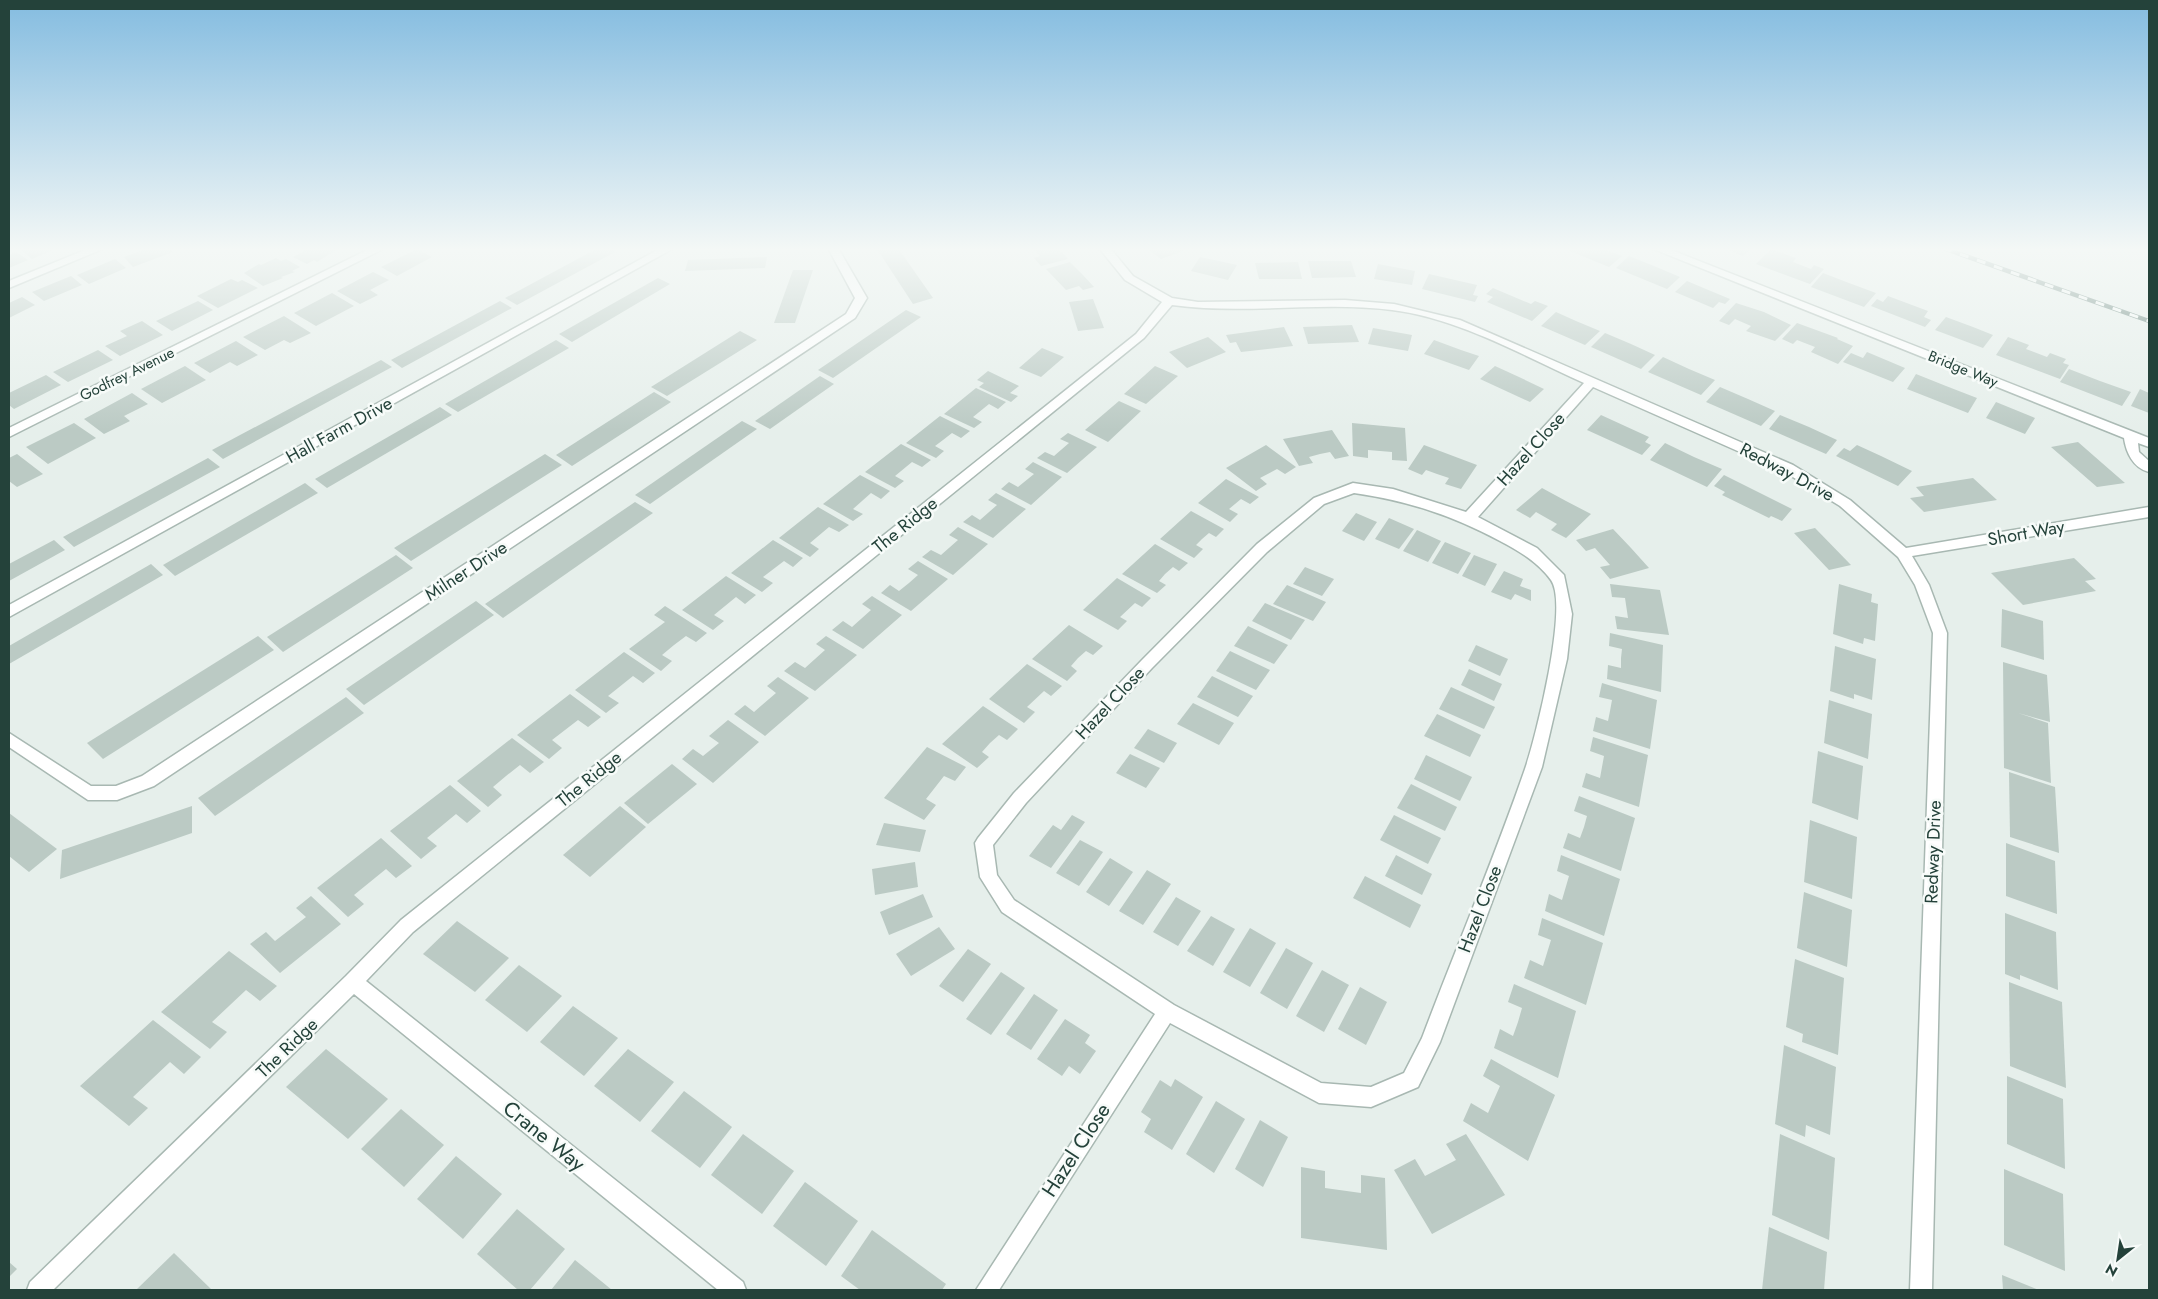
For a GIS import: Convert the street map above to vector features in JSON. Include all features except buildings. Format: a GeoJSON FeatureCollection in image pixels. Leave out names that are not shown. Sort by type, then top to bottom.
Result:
{"type":"FeatureCollection","features":[{"type":"Feature","properties":{"kind":"street","name":"Godfrey Avenue"},"geometry":{"type":"LineString","coordinates":[[9,433],[258,309]]}},
{"type":"Feature","properties":{"kind":"street","name":"Hall Farm Drive"},"geometry":{"type":"LineString","coordinates":[[9,612],[559,309]]}},
{"type":"Feature","properties":{"kind":"street","name":"Milner Drive"},"geometry":{"type":"LineString","coordinates":[[9,739],[88,793],[117,793],[148,781],[851,316],[855,309]]}},
{"type":"Feature","properties":{"kind":"street","name":"The Ridge"},"geometry":{"type":"LineString","coordinates":[[38,1290],[353,982],[407,926],[1140,336],[1163,309]]}},
{"type":"Feature","properties":{"kind":"street","name":"Redway Drive"},"geometry":{"type":"LineString","coordinates":[[1401,309],[1456,322],[1788,468],[1845,503],[1902,553],[1922,585],[1940,633],[1921,1290]]}},
{"type":"Feature","properties":{"kind":"street","name":"Bridge Way"},"geometry":{"type":"LineString","coordinates":[[1810,309],[2149,443]]}},
{"type":"Feature","properties":{"kind":"street","name":"Hazel Close"},"geometry":{"type":"LineString","coordinates":[[1469,518],[1592,381]]}},
{"type":"Feature","properties":{"kind":"street"},"geometry":{"type":"LineString","coordinates":[[2130,435],[2133,453],[2149,468]]}},
{"type":"Feature","properties":{"kind":"street","name":"Hazel Close"},"geometry":{"type":"LineString","coordinates":[[1353,488],[1393,494],[1469,518],[1532,552],[1558,579],[1565,614],[1559,659],[1534,767],[1430,1042],[1411,1080],[1371,1097],[1319,1093],[1167,1011],[1008,906],[989,877],[984,843],[1020,798],[1147,664],[1262,548],[1319,501],[1353,488]]}},
{"type":"Feature","properties":{"kind":"street","name":"Short Way"},"geometry":{"type":"LineString","coordinates":[[1902,553],[2149,512]]}},
{"type":"Feature","properties":{"kind":"street","name":"Crane Way"},"geometry":{"type":"LineString","coordinates":[[353,982],[735,1290]]}},
{"type":"Feature","properties":{"kind":"street","name":"Hazel Close"},"geometry":{"type":"LineString","coordinates":[[988,1290],[1167,1011]]}},
{"type":"Feature","properties":{"kind":"railway"},"geometry":{"type":"LineString","coordinates":[[2114,309],[2149,321]]}}]}
